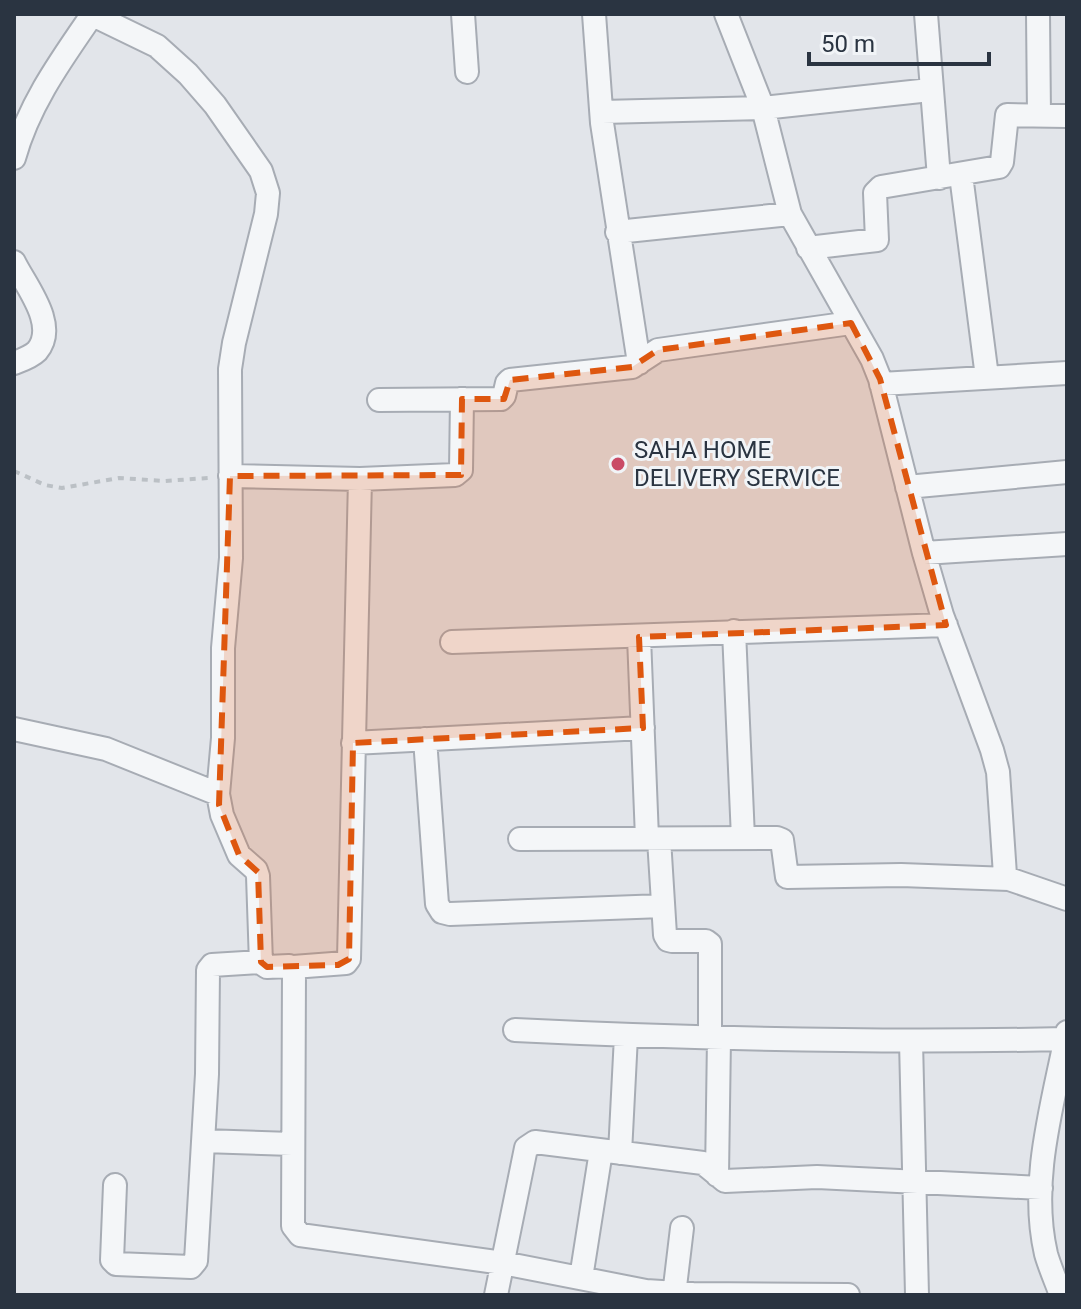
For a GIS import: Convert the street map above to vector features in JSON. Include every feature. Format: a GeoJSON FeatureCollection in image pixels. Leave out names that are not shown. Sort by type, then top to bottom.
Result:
{"type":"FeatureCollection","features":[{"type":"Feature","properties":{"kind":"street"},"geometry":{"type":"LineString","coordinates":[[463,14],[467,72]]}},
{"type":"Feature","properties":{"kind":"street"},"geometry":{"type":"LineString","coordinates":[[594,14],[617,232],[639,363]]}},
{"type":"Feature","properties":{"kind":"street"},"geometry":{"type":"LineString","coordinates":[[726,14],[763,108],[790,214],[872,359],[881,384],[924,553],[998,772],[1003,869],[1009,879]]}},
{"type":"Feature","properties":{"kind":"street"},"geometry":{"type":"LineString","coordinates":[[926,14],[930,90],[950,176],[987,377]]}},
{"type":"Feature","properties":{"kind":"street"},"geometry":{"type":"LineString","coordinates":[[1038,14],[1039,115]]}},
{"type":"Feature","properties":{"kind":"street"},"geometry":{"type":"LineString","coordinates":[[14,158],[35,102],[91,15],[157,46],[188,74],[215,105],[266,181],[266,214],[230,369],[231,558],[223,648],[223,738],[218,794],[222,815],[239,855],[256,870],[258,876],[261,962]]}},
{"type":"Feature","properties":{"kind":"street"},"geometry":{"type":"LineString","coordinates":[[602,112],[763,108],[930,90]]}},
{"type":"Feature","properties":{"kind":"street"},"geometry":{"type":"LineString","coordinates":[[808,248],[877,240],[876,189],[999,167],[1007,115],[1067,116]]}},
{"type":"Feature","properties":{"kind":"street"},"geometry":{"type":"LineString","coordinates":[[617,232],[790,214]]}},
{"type":"Feature","properties":{"kind":"street"},"geometry":{"type":"LineString","coordinates":[[14,262],[41,308],[43,337],[33,355],[14,363]]}},
{"type":"Feature","properties":{"kind":"street"},"geometry":{"type":"LineString","coordinates":[[379,400],[503,398],[510,380],[632,367],[658,350],[851,323]]}},
{"type":"Feature","properties":{"kind":"street"},"geometry":{"type":"LineString","coordinates":[[881,384],[1067,373]]}},
{"type":"Feature","properties":{"kind":"street"},"geometry":{"type":"LineString","coordinates":[[230,476],[360,479],[459,474],[462,399]]}},
{"type":"Feature","properties":{"kind":"street"},"geometry":{"type":"LineString","coordinates":[[907,487],[1067,472]]}},
{"type":"Feature","properties":{"kind":"street"},"geometry":{"type":"LineString","coordinates":[[115,1185],[112,1260],[116,1264],[191,1267],[196,1261],[209,967],[261,962],[267,967],[338,965],[349,959],[360,479]]}},
{"type":"Feature","properties":{"kind":"street"},"geometry":{"type":"LineString","coordinates":[[924,553],[1067,544]]}},
{"type":"Feature","properties":{"kind":"street"},"geometry":{"type":"LineString","coordinates":[[452,642],[946,625]]}},
{"type":"Feature","properties":{"kind":"street"},"geometry":{"type":"LineString","coordinates":[[734,631],[743,838]]}},
{"type":"Feature","properties":{"kind":"street"},"geometry":{"type":"LineString","coordinates":[[639,637],[653,838],[668,940],[706,941],[710,944],[717,1175]]}},
{"type":"Feature","properties":{"kind":"street"},"geometry":{"type":"LineString","coordinates":[[353,743],[643,728]]}},
{"type":"Feature","properties":{"kind":"street"},"geometry":{"type":"LineString","coordinates":[[14,729],[106,749],[218,794]]}},
{"type":"Feature","properties":{"kind":"street"},"geometry":{"type":"LineString","coordinates":[[425,739],[437,904],[442,912],[663,906]]}},
{"type":"Feature","properties":{"kind":"street"},"geometry":{"type":"LineString","coordinates":[[520,839],[782,840],[787,877],[901,875],[1009,879],[1067,899]]}},
{"type":"Feature","properties":{"kind":"street"},"geometry":{"type":"LineString","coordinates":[[293,967],[293,1226],[300,1235],[503,1263],[646,1291],[674,1294],[848,1295]]}},
{"type":"Feature","properties":{"kind":"street"},"geometry":{"type":"LineString","coordinates":[[515,1030],[626,1036],[911,1041],[1066,1035],[1061,1091],[1041,1165],[1046,1253],[1061,1295]]}},
{"type":"Feature","properties":{"kind":"street"},"geometry":{"type":"LineString","coordinates":[[581,1278],[611,1152],[626,1036]]}},
{"type":"Feature","properties":{"kind":"street"},"geometry":{"type":"LineString","coordinates":[[911,1041],[917,1295]]}},
{"type":"Feature","properties":{"kind":"street"},"geometry":{"type":"LineString","coordinates":[[203,1141],[292,1144]]}},
{"type":"Feature","properties":{"kind":"street"},"geometry":{"type":"LineString","coordinates":[[496,1295],[526,1148],[535,1142],[703,1163],[725,1181],[817,1177],[1041,1188]]}},
{"type":"Feature","properties":{"kind":"street"},"geometry":{"type":"LineString","coordinates":[[674,1294],[682,1228]]}},
{"type":"Feature","properties":{"kind":"path"},"geometry":{"type":"LineString","coordinates":[[14,471],[45,485],[62,488],[119,478],[165,481],[230,476]]}},
{"type":"Feature","properties":{"kind":"highlighted area"},"geometry":{"type":"Polygon","coordinates":[[[851,323],[880,379],[946,625],[639,637],[643,728],[353,743],[349,959],[338,965],[267,967],[261,962],[258,872],[239,855],[219,805],[230,476],[461,475],[462,399],[504,399],[510,380],[632,367],[658,350],[851,323]]]}},
{"type":"Feature","properties":{"kind":"place","name":"SAHA HOME DELIVERY SERVICE"},"geometry":{"type":"Point","coordinates":[618,464]}}]}
